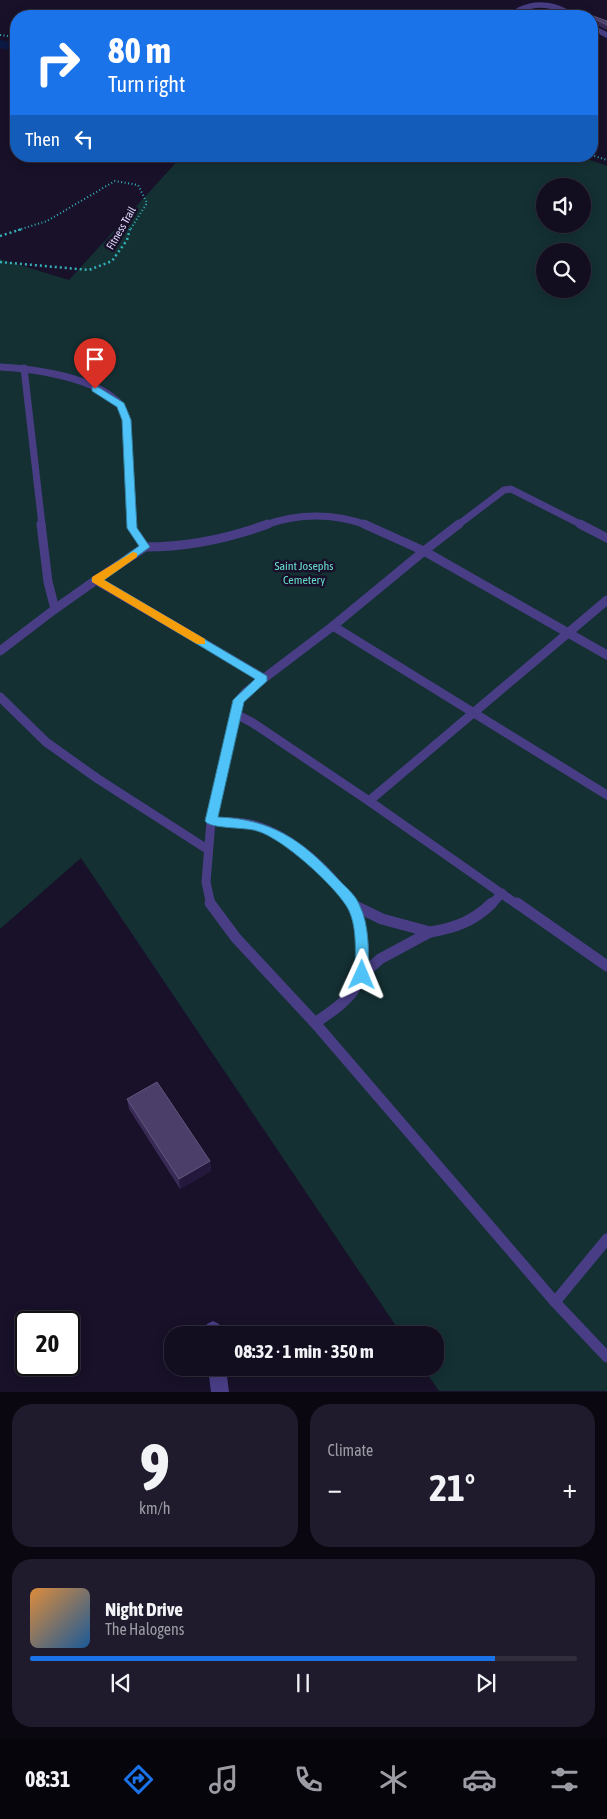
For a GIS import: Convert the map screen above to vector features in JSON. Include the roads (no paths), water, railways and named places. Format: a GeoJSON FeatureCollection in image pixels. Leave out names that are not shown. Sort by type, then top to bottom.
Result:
{"type":"FeatureCollection","features":[{"type":"Feature","properties":{"kind":"street"},"geometry":{"type":"LineString","coordinates":[[218,1376],[220,1392]]}},
{"type":"Feature","properties":{"kind":"lane"},"geometry":{"type":"LineString","coordinates":[[519,10],[528,5],[550,5],[561,10]]}},
{"type":"Feature","properties":{"kind":"lane"},"geometry":{"type":"LineString","coordinates":[[0,368],[24,368],[82,383],[108,395],[121,405],[127,420],[132,528],[145,547]]}},
{"type":"Feature","properties":{"kind":"lane"},"geometry":{"type":"LineString","coordinates":[[24,368],[48,582],[56,609]]}},
{"type":"Feature","properties":{"kind":"lane"},"geometry":{"type":"LineString","coordinates":[[607,538],[511,489],[504,490],[424,551],[333,626],[263,678],[238,700],[211,821],[207,849],[206,882],[211,906],[236,938],[315,1023],[555,1302],[607,1357]]}},
{"type":"Feature","properties":{"kind":"lane"},"geometry":{"type":"LineString","coordinates":[[0,651],[96,580],[145,547],[200,544],[224,539],[298,516],[325,516],[361,522],[383,529],[607,654]]}},
{"type":"Feature","properties":{"kind":"lane"},"geometry":{"type":"LineString","coordinates":[[96,580],[263,678]]}},
{"type":"Feature","properties":{"kind":"lane"},"geometry":{"type":"LineString","coordinates":[[370,801],[607,600]]}},
{"type":"Feature","properties":{"kind":"lane"},"geometry":{"type":"LineString","coordinates":[[333,626],[607,795]]}},
{"type":"Feature","properties":{"kind":"lane"},"geometry":{"type":"LineString","coordinates":[[0,697],[46,742],[106,784],[207,849]]}},
{"type":"Feature","properties":{"kind":"lane"},"geometry":{"type":"LineString","coordinates":[[236,714],[253,723],[370,801],[607,966]]}},
{"type":"Feature","properties":{"kind":"lane"},"geometry":{"type":"LineString","coordinates":[[211,821],[239,822],[259,826],[283,837],[319,867],[353,905],[382,919],[430,932]]}},
{"type":"Feature","properties":{"kind":"lane"},"geometry":{"type":"LineString","coordinates":[[315,1023],[344,1001],[353,991],[362,975],[380,959],[430,932],[453,928],[470,922],[483,913],[502,893]]}},
{"type":"Feature","properties":{"kind":"lane"},"geometry":{"type":"LineString","coordinates":[[353,905],[360,928],[362,975]]}},
{"type":"Feature","properties":{"kind":"lane"},"geometry":{"type":"LineString","coordinates":[[555,1302],[607,1239]]}},
{"type":"Feature","properties":{"kind":"waterway"},"geometry":{"type":"LineString","coordinates":[[0,44],[10,46]]}},
{"type":"Feature","properties":{"kind":"park label","name":"Saint Josephs Cemetery"},"geometry":{"type":"Point","coordinates":[304,573]}}]}
